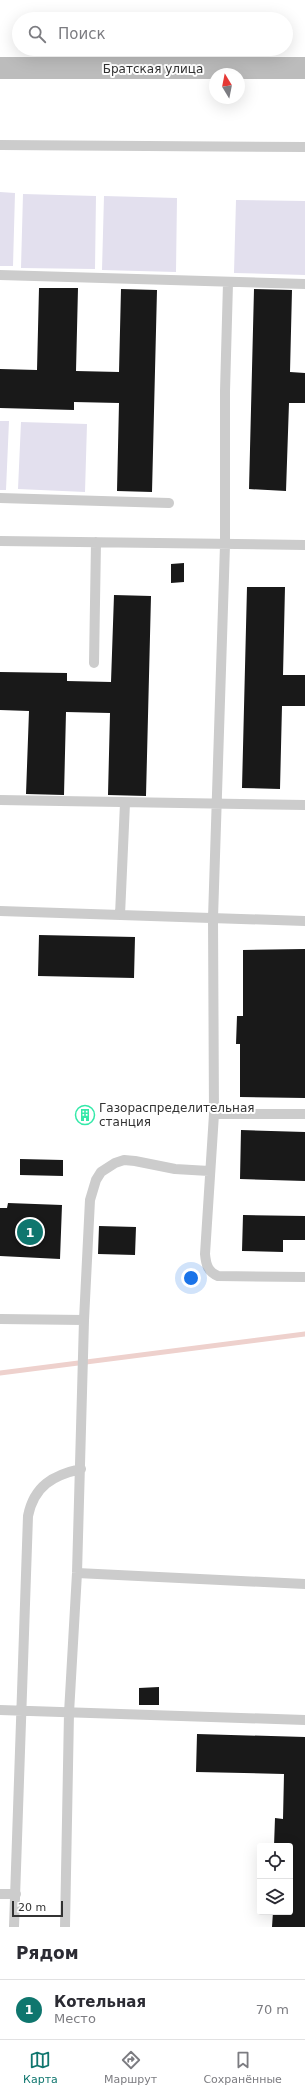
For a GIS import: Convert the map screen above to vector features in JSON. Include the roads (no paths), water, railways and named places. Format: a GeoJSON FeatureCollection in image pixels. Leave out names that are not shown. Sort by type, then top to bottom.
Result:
{"type":"FeatureCollection","features":[{"type":"Feature","properties":{"kind":"main road","name":"Братская улица"},"geometry":{"type":"LineString","coordinates":[[0,68],[305,68]]}},
{"type":"Feature","properties":{"kind":"lane"},"geometry":{"type":"LineString","coordinates":[[0,145],[305,147]]}},
{"type":"Feature","properties":{"kind":"lane"},"geometry":{"type":"LineString","coordinates":[[0,275],[228,283],[305,284]]}},
{"type":"Feature","properties":{"kind":"lane"},"geometry":{"type":"LineString","coordinates":[[228,283],[225,391],[225,545],[218,805],[213,918],[214,1114],[213,1150],[209,1171],[206,1262],[212,1273],[218,1276],[305,1277]]}},
{"type":"Feature","properties":{"kind":"lane"},"geometry":{"type":"LineString","coordinates":[[0,498],[169,503]]}},
{"type":"Feature","properties":{"kind":"lane"},"geometry":{"type":"LineString","coordinates":[[0,540],[225,545],[305,545]]}},
{"type":"Feature","properties":{"kind":"lane"},"geometry":{"type":"LineString","coordinates":[[94,663],[96,542]]}},
{"type":"Feature","properties":{"kind":"lane"},"geometry":{"type":"LineString","coordinates":[[0,800],[218,805],[305,805]]}},
{"type":"Feature","properties":{"kind":"lane"},"geometry":{"type":"LineString","coordinates":[[120,915],[126,803]]}},
{"type":"Feature","properties":{"kind":"lane"},"geometry":{"type":"LineString","coordinates":[[0,911],[305,921]]}},
{"type":"Feature","properties":{"kind":"lane"},"geometry":{"type":"LineString","coordinates":[[214,1114],[305,1114]]}},
{"type":"Feature","properties":{"kind":"lane"},"geometry":{"type":"LineString","coordinates":[[65,1927],[69,1713],[81,1469],[88,1212],[93,1188],[101,1172],[115,1163],[124,1160],[175,1168],[209,1171]]}},
{"type":"Feature","properties":{"kind":"lane"},"geometry":{"type":"LineString","coordinates":[[0,1319],[84,1320]]}},
{"type":"Feature","properties":{"kind":"lane"},"geometry":{"type":"LineString","coordinates":[[14,1927],[20,1710],[28,1516],[31,1502],[45,1484],[55,1477],[81,1469]]}},
{"type":"Feature","properties":{"kind":"lane"},"geometry":{"type":"LineString","coordinates":[[77,1573],[305,1584]]}},
{"type":"Feature","properties":{"kind":"lane"},"geometry":{"type":"LineString","coordinates":[[0,1710],[305,1720]]}},
{"type":"Feature","properties":{"kind":"lane"},"geometry":{"type":"LineString","coordinates":[[0,1894],[16,1894]]}},
{"type":"Feature","properties":{"kind":"waterway"},"geometry":{"type":"LineString","coordinates":[[0,1373],[305,1334]]}},
{"type":"Feature","properties":{"kind":"place","name":"Газораспределительная станция"},"geometry":{"type":"Point","coordinates":[85,1115]}},
{"type":"Feature","properties":{"kind":"place","name":"Котельная"},"geometry":{"type":"Point","coordinates":[30,1232]}}]}
